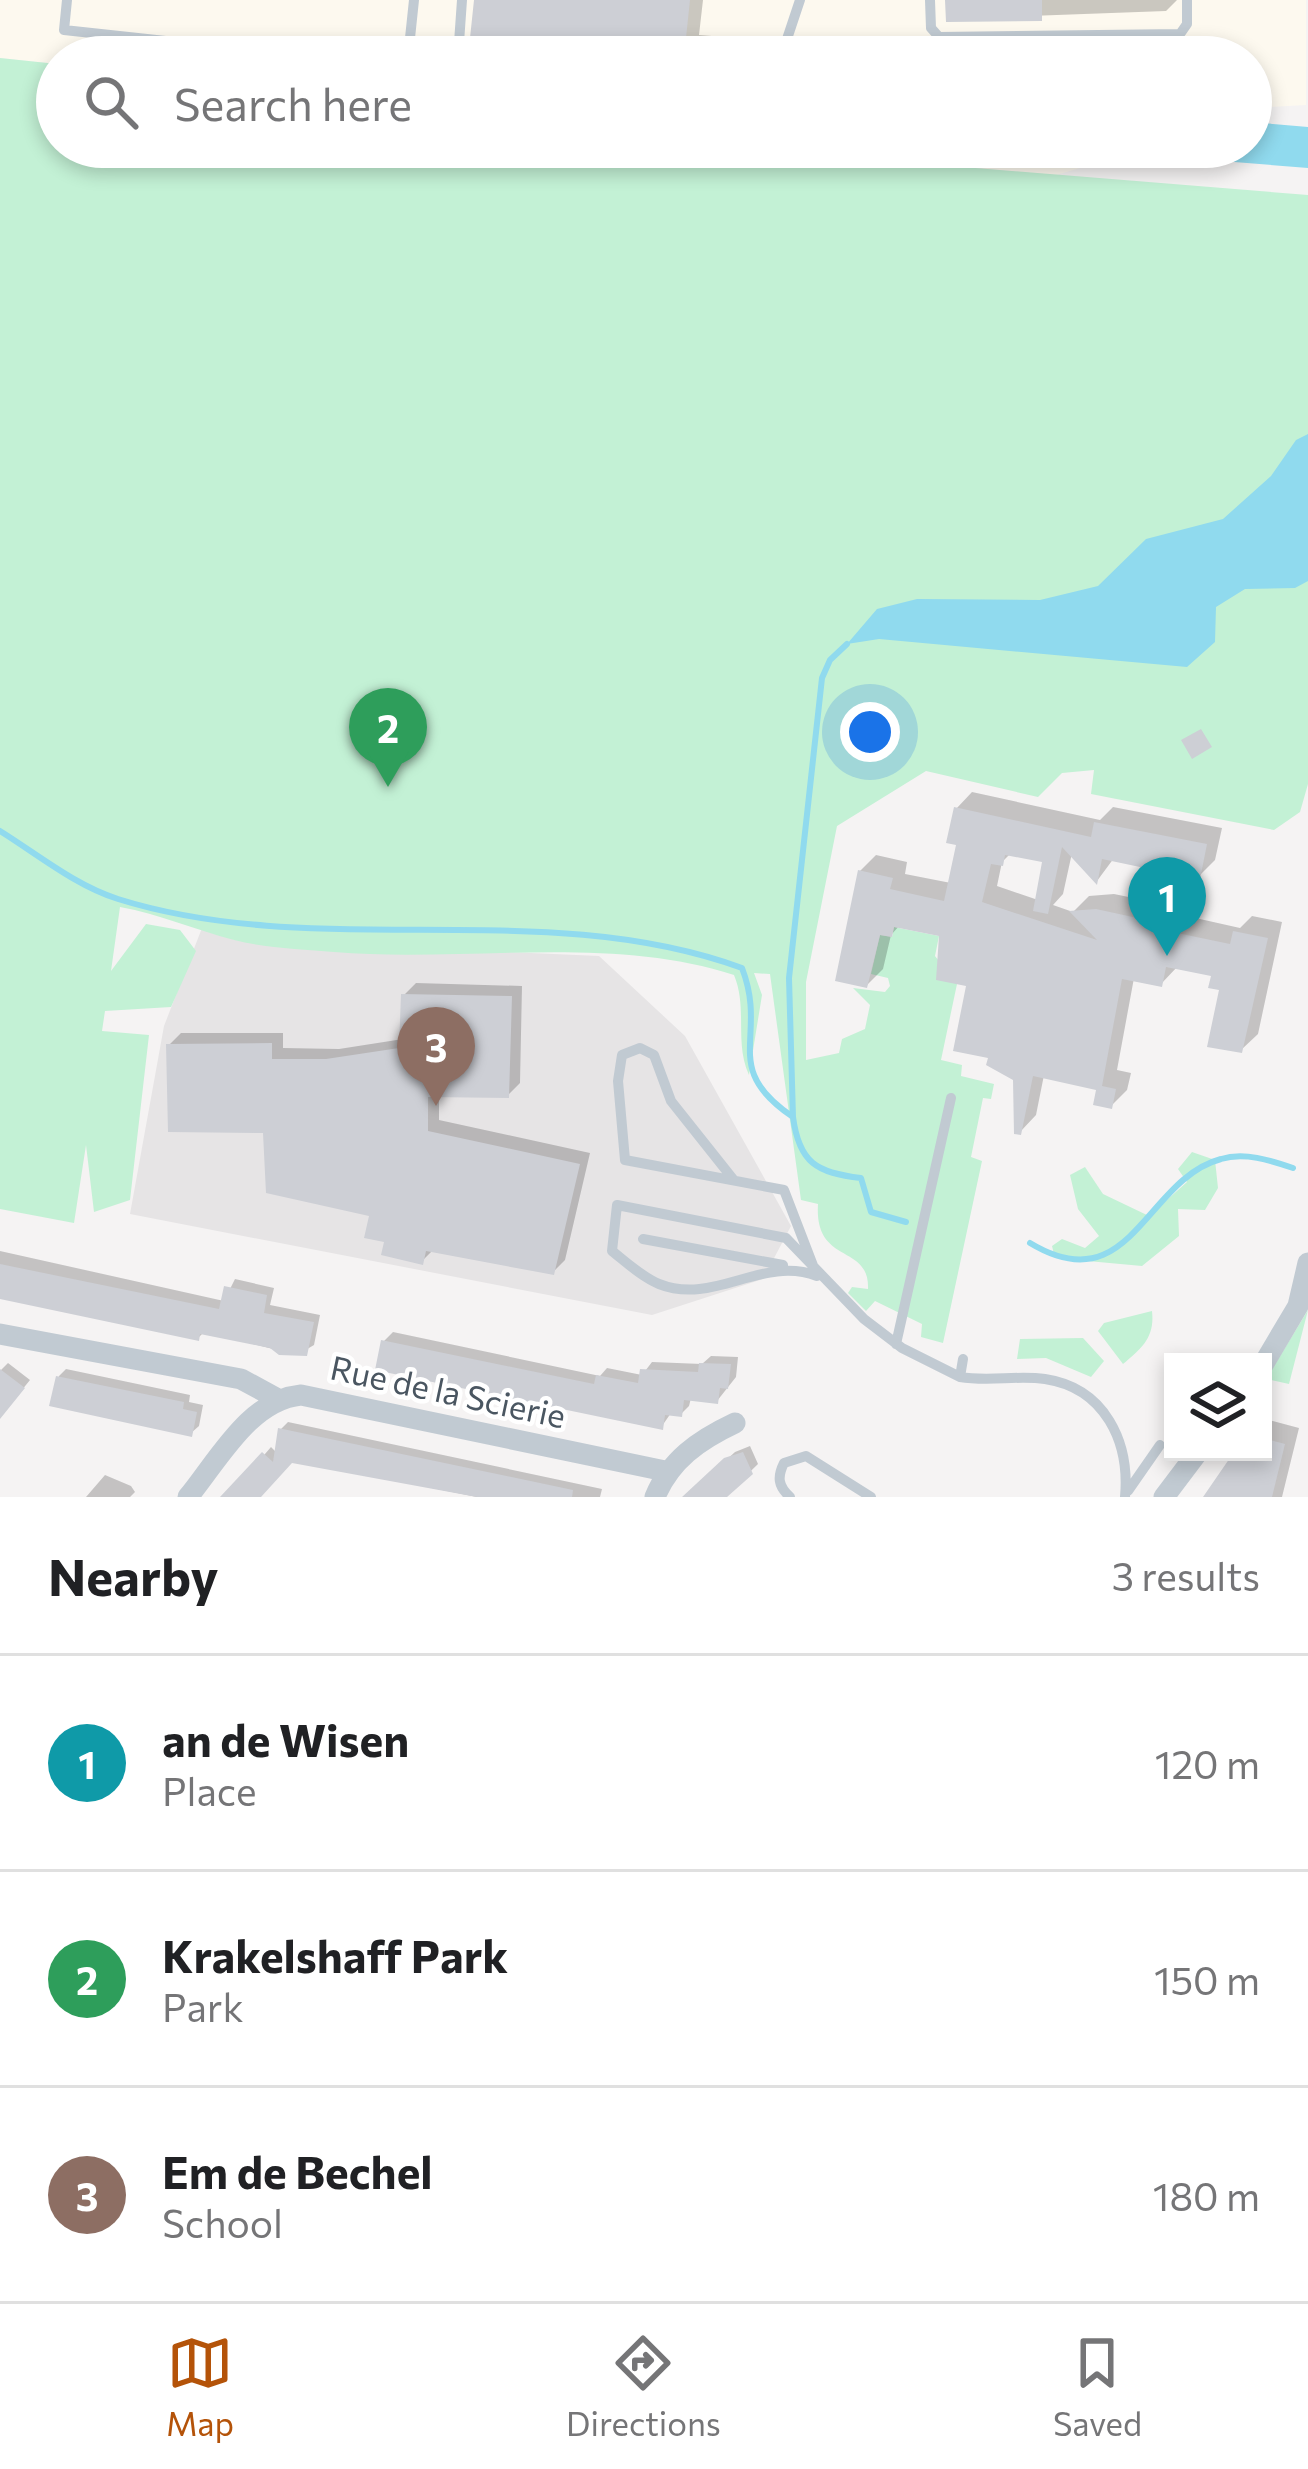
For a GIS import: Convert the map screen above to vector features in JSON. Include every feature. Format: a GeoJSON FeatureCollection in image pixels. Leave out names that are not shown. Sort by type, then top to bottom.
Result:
{"type":"FeatureCollection","features":[{"type":"Feature","properties":{"kind":"street"},"geometry":{"type":"LineString","coordinates":[[1270,1353],[1298,1306],[1308,1263]]}},
{"type":"Feature","properties":{"kind":"street","name":"Rue de la Scierie"},"geometry":{"type":"LineString","coordinates":[[0,1334],[241,1379],[276,1398],[301,1396],[665,1471]]}},
{"type":"Feature","properties":{"kind":"street"},"geometry":{"type":"LineString","coordinates":[[188,1497],[252,1418],[276,1398]]}},
{"type":"Feature","properties":{"kind":"street"},"geometry":{"type":"LineString","coordinates":[[655,1497],[665,1471],[707,1436],[735,1423]]}},
{"type":"Feature","properties":{"kind":"street"},"geometry":{"type":"LineString","coordinates":[[1164,1497],[1191,1461]]}},
{"type":"Feature","properties":{"kind":"lane"},"geometry":{"type":"LineString","coordinates":[[67,0],[64,30],[120,36]]}},
{"type":"Feature","properties":{"kind":"lane"},"geometry":{"type":"LineString","coordinates":[[410,36],[414,0]]}},
{"type":"Feature","properties":{"kind":"lane"},"geometry":{"type":"LineString","coordinates":[[459,36],[462,0]]}},
{"type":"Feature","properties":{"kind":"lane"},"geometry":{"type":"LineString","coordinates":[[788,36],[800,0]]}},
{"type":"Feature","properties":{"kind":"lane"},"geometry":{"type":"LineString","coordinates":[[930,0],[931,28],[938,36]]}},
{"type":"Feature","properties":{"kind":"lane"},"geometry":{"type":"LineString","coordinates":[[1034,36],[1180,34],[1187,24],[1187,0]]}},
{"type":"Feature","properties":{"kind":"lane"},"geometry":{"type":"LineString","coordinates":[[733,1179],[671,1101],[654,1055],[640,1048],[622,1055],[618,1081],[626,1160],[784,1190],[817,1276]]}},
{"type":"Feature","properties":{"kind":"lane"},"geometry":{"type":"LineString","coordinates":[[896,1344],[950,1099]]}},
{"type":"Feature","properties":{"kind":"lane"},"geometry":{"type":"LineString","coordinates":[[793,1267],[752,1273],[711,1288],[682,1291],[656,1283],[612,1251],[617,1205],[785,1238],[817,1276],[896,1344],[960,1377],[1049,1380],[1090,1397],[1120,1436],[1126,1453],[1126,1496]]}},
{"type":"Feature","properties":{"kind":"lane"},"geometry":{"type":"LineString","coordinates":[[643,1239],[793,1267],[817,1276]]}},
{"type":"Feature","properties":{"kind":"lane"},"geometry":{"type":"LineString","coordinates":[[960,1377],[963,1359]]}},
{"type":"Feature","properties":{"kind":"lane"},"geometry":{"type":"LineString","coordinates":[[1126,1496],[1160,1445]]}},
{"type":"Feature","properties":{"kind":"lane"},"geometry":{"type":"LineString","coordinates":[[790,1497],[781,1489],[778,1474],[784,1463],[806,1456],[871,1497]]}},
{"type":"Feature","properties":{"kind":"shaded area"},"geometry":{"type":"Polygon","coordinates":[[[0,0],[1306,0],[1306,105],[1272,107],[1272,36],[36,36],[36,62],[0,58],[0,0]]]}},
{"type":"Feature","properties":{"kind":"shaded area"},"geometry":{"type":"Polygon","coordinates":[[[973,168],[1080,168],[1056,175],[973,168]]]}},
{"type":"Feature","properties":{"kind":"shaded area"},"geometry":{"type":"Polygon","coordinates":[[[202,928],[235,940],[599,956],[685,1036],[791,1226],[763,1279],[652,1315],[130,1214],[164,1026],[202,928]]]}},
{"type":"Feature","properties":{"kind":"green space"},"geometry":{"type":"Polygon","coordinates":[[[0,58],[36,62],[36,168],[976,168],[1308,195],[1308,784],[1300,812],[1274,830],[1091,794],[1094,770],[1062,773],[1038,797],[926,771],[837,826],[806,982],[806,1060],[839,1053],[842,1039],[865,1029],[870,1005],[853,988],[885,992],[890,986],[888,978],[871,974],[880,935],[892,937],[894,927],[939,936],[935,956],[957,984],[941,1060],[962,1065],[961,1076],[994,1084],[991,1099],[983,1098],[971,1157],[982,1161],[943,1343],[921,1337],[922,1324],[875,1301],[866,1311],[848,1293],[852,1287],[868,1289],[866,1275],[824,1237],[818,1204],[801,1200],[770,974],[754,973],[762,995],[749,1075],[734,975],[638,956],[383,954],[271,947],[120,907],[111,971],[146,924],[180,930],[196,951],[171,1007],[105,1011],[102,1031],[149,1035],[130,1200],[94,1212],[86,1145],[74,1223],[0,1209],[0,58]]]}},
{"type":"Feature","properties":{"kind":"green space"},"geometry":{"type":"Polygon","coordinates":[[[1192,1152],[1215,1160],[1218,1188],[1205,1210],[1178,1209],[1179,1236],[1142,1266],[1055,1258],[1052,1246],[1062,1239],[1085,1248],[1099,1236],[1078,1209],[1070,1175],[1085,1167],[1103,1194],[1149,1216],[1187,1182],[1178,1169],[1192,1152]]]}},
{"type":"Feature","properties":{"kind":"green space"},"geometry":{"type":"Polygon","coordinates":[[[1308,1310],[1289,1384],[1272,1380],[1272,1369],[1308,1310]]]}},
{"type":"Feature","properties":{"kind":"green space"},"geometry":{"type":"Polygon","coordinates":[[[1152,1311],[1146,1341],[1123,1364],[1098,1331],[1104,1323],[1152,1311]]]}},
{"type":"Feature","properties":{"kind":"green space"},"geometry":{"type":"Polygon","coordinates":[[[1083,1338],[1104,1361],[1091,1377],[1046,1358],[1017,1359],[1020,1339],[1083,1338]]]}},
{"type":"Feature","properties":{"kind":"water"},"geometry":{"type":"Polygon","coordinates":[[[1272,124],[1308,127],[1308,168],[1272,165],[1272,124]]]}},
{"type":"Feature","properties":{"kind":"water"},"geometry":{"type":"Polygon","coordinates":[[[1308,434],[1308,581],[1295,588],[1245,589],[1216,607],[1215,642],[1187,667],[879,639],[847,644],[877,609],[917,599],[1040,600],[1098,586],[1146,539],[1223,519],[1271,476],[1296,440],[1308,434]]]}},
{"type":"Feature","properties":{"kind":"building"},"geometry":{"type":"Polygon","coordinates":[[[474,0],[690,0],[686,36],[470,36],[474,0]]]}},
{"type":"Feature","properties":{"kind":"building"},"geometry":{"type":"Polygon","coordinates":[[[945,0],[1042,0],[1042,21],[946,22],[945,0]]]}},
{"type":"Feature","properties":{"kind":"building"},"geometry":{"type":"Polygon","coordinates":[[[1201,729],[1212,747],[1192,759],[1181,740],[1201,729]]]}},
{"type":"Feature","properties":{"kind":"building"},"geometry":{"type":"Polygon","coordinates":[[[954,807],[1091,837],[1094,822],[1207,844],[1200,879],[1188,877],[1177,933],[1230,944],[1233,931],[1268,938],[1242,1053],[1207,1047],[1219,990],[1208,988],[1211,976],[1166,967],[1162,987],[1122,979],[1102,1086],[1116,1089],[1112,1109],[1093,1105],[1096,1090],[1033,1076],[1021,1135],[1014,1134],[1013,1080],[986,1065],[988,1058],[953,1051],[966,986],[936,980],[939,936],[894,927],[892,937],[880,935],[867,988],[835,981],[858,870],[893,878],[890,889],[944,901],[956,845],[946,843],[954,807]],[[1062,847],[1048,914],[1033,911],[1042,862],[1005,855],[1003,866],[991,864],[982,902],[1097,940],[1069,911],[1096,909],[1142,919],[1150,880],[1138,878],[1140,867],[1102,859],[1097,885],[1062,847]]]}},
{"type":"Feature","properties":{"kind":"building"},"geometry":{"type":"Polygon","coordinates":[[[401,994],[512,996],[509,1098],[428,1097],[428,1131],[580,1164],[554,1275],[426,1251],[423,1265],[381,1255],[384,1242],[364,1238],[369,1216],[266,1193],[263,1133],[168,1132],[166,1044],[272,1043],[272,1059],[326,1059],[399,1048],[401,994]]]}},
{"type":"Feature","properties":{"kind":"building"},"geometry":{"type":"Polygon","coordinates":[[[0,1264],[219,1309],[224,1286],[267,1295],[264,1313],[314,1322],[307,1356],[279,1355],[270,1348],[200,1334],[199,1341],[0,1299],[0,1264]]]}},
{"type":"Feature","properties":{"kind":"building"},"geometry":{"type":"Polygon","coordinates":[[[381,1340],[594,1384],[596,1375],[638,1383],[640,1369],[698,1372],[699,1363],[731,1364],[728,1389],[720,1388],[718,1404],[684,1400],[682,1417],[665,1415],[663,1430],[375,1370],[381,1340]]]}},
{"type":"Feature","properties":{"kind":"building"},"geometry":{"type":"Polygon","coordinates":[[[0,1369],[25,1388],[0,1419],[0,1369]]]}},
{"type":"Feature","properties":{"kind":"building"},"geometry":{"type":"Polygon","coordinates":[[[56,1376],[184,1402],[183,1409],[197,1412],[192,1437],[49,1406],[56,1376]]]}},
{"type":"Feature","properties":{"kind":"building"},"geometry":{"type":"Polygon","coordinates":[[[278,1428],[573,1490],[572,1497],[477,1497],[292,1463],[261,1497],[220,1497],[262,1452],[273,1462],[278,1428]]]}},
{"type":"Feature","properties":{"kind":"building"},"geometry":{"type":"Polygon","coordinates":[[[1272,1440],[1285,1444],[1272,1497],[1203,1497],[1228,1461],[1272,1461],[1272,1440]]]}},
{"type":"Feature","properties":{"kind":"building"},"geometry":{"type":"Polygon","coordinates":[[[743,1452],[753,1474],[727,1497],[682,1497],[724,1458],[743,1452]]]}},
{"type":"Feature","properties":{"kind":"waterway"},"geometry":{"type":"LineString","coordinates":[[793,1117],[789,978],[822,678],[830,660],[847,644]]}},
{"type":"Feature","properties":{"kind":"waterway"},"geometry":{"type":"LineString","coordinates":[[0,831],[102,893],[194,917],[272,926],[589,935],[666,947],[742,968],[749,992],[751,1066],[758,1082],[793,1117],[800,1145],[813,1163],[861,1178],[871,1212],[906,1222]]}},
{"type":"Feature","properties":{"kind":"waterway"},"geometry":{"type":"LineString","coordinates":[[1030,1243],[1064,1258],[1092,1258],[1115,1249],[1173,1189],[1195,1171],[1221,1159],[1248,1157],[1293,1168]]}},
{"type":"Feature","properties":{"kind":"place","name":"Krakelshaff Park"},"geometry":{"type":"Point","coordinates":[388,787]}},
{"type":"Feature","properties":{"kind":"place","name":"an de Wisen"},"geometry":{"type":"Point","coordinates":[1167,956]}},
{"type":"Feature","properties":{"kind":"place","name":"Em de Bechel"},"geometry":{"type":"Point","coordinates":[436,1106]}}]}
